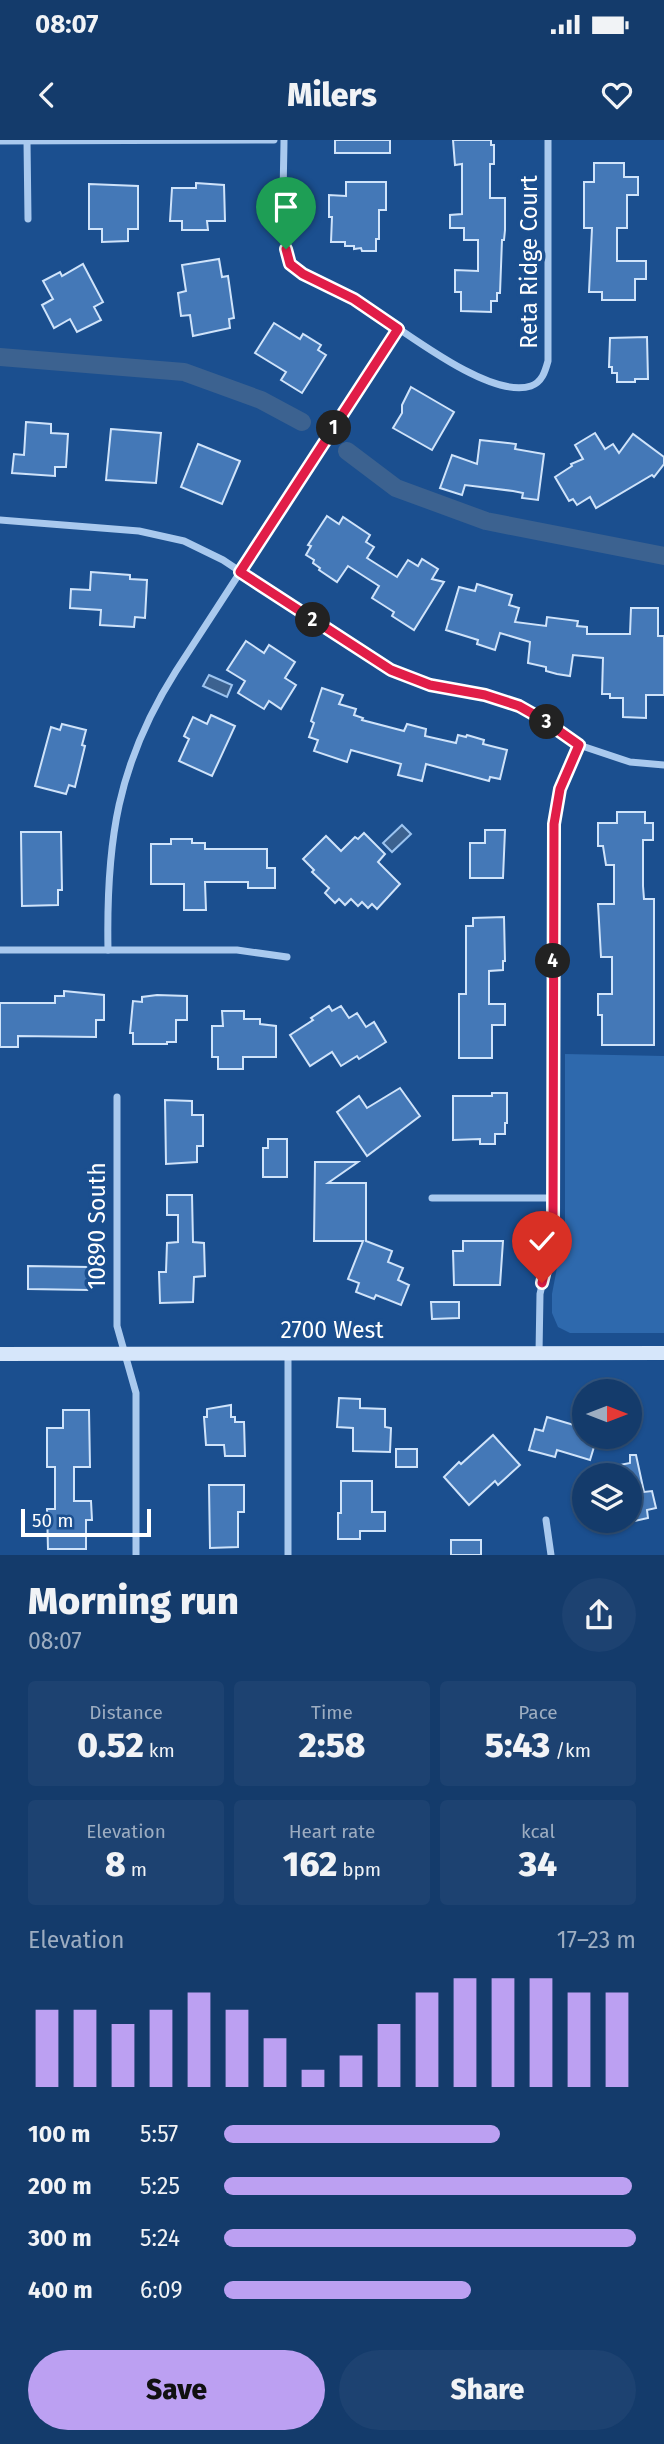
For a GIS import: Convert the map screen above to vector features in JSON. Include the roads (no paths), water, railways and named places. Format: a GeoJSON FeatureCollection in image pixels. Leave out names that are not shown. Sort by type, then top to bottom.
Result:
{"type":"FeatureCollection","features":[{"type":"Feature","properties":{"kind":"main road","name":"2700 West"},"geometry":{"type":"LineString","coordinates":[[0,1354],[664,1353]]}},
{"type":"Feature","properties":{"kind":"street"},"geometry":{"type":"LineString","coordinates":[[0,141],[274,140]]}},
{"type":"Feature","properties":{"kind":"street"},"geometry":{"type":"LineString","coordinates":[[108,950],[110,850],[117,810],[137,744],[161,694],[398,329],[354,299],[303,274],[290,264],[285,241],[284,140]]}},
{"type":"Feature","properties":{"kind":"street","name":"Reta Ridge Court"},"geometry":{"type":"LineString","coordinates":[[398,329],[455,364],[499,385],[524,387],[539,382],[546,369],[548,354],[548,140]]}},
{"type":"Feature","properties":{"kind":"street"},"geometry":{"type":"LineString","coordinates":[[27,141],[28,219]]}},
{"type":"Feature","properties":{"kind":"street"},"geometry":{"type":"LineString","coordinates":[[0,520],[139,531],[199,547],[391,670],[430,685],[485,695],[519,706],[579,745],[630,762],[664,765]]}},
{"type":"Feature","properties":{"kind":"street"},"geometry":{"type":"LineString","coordinates":[[539,1353],[540,1294],[552,1235],[554,824],[560,789],[579,745]]}},
{"type":"Feature","properties":{"kind":"street"},"geometry":{"type":"LineString","coordinates":[[0,950],[237,950],[287,957]]}},
{"type":"Feature","properties":{"kind":"street","name":"10890 South"},"geometry":{"type":"LineString","coordinates":[[117,1097],[117,1326],[136,1393],[136,1555]]}},
{"type":"Feature","properties":{"kind":"street"},"geometry":{"type":"LineString","coordinates":[[432,1198],[553,1198]]}},
{"type":"Feature","properties":{"kind":"street"},"geometry":{"type":"LineString","coordinates":[[288,1353],[288,1555]]}},
{"type":"Feature","properties":{"kind":"street"},"geometry":{"type":"LineString","coordinates":[[546,1520],[551,1555]]}},
{"type":"Feature","properties":{"kind":"waterway"},"geometry":{"type":"LineString","coordinates":[[0,357],[184,372],[261,400],[302,422]]}},
{"type":"Feature","properties":{"kind":"waterway"},"geometry":{"type":"LineString","coordinates":[[347,451],[396,488],[486,521],[664,556]]}}]}
